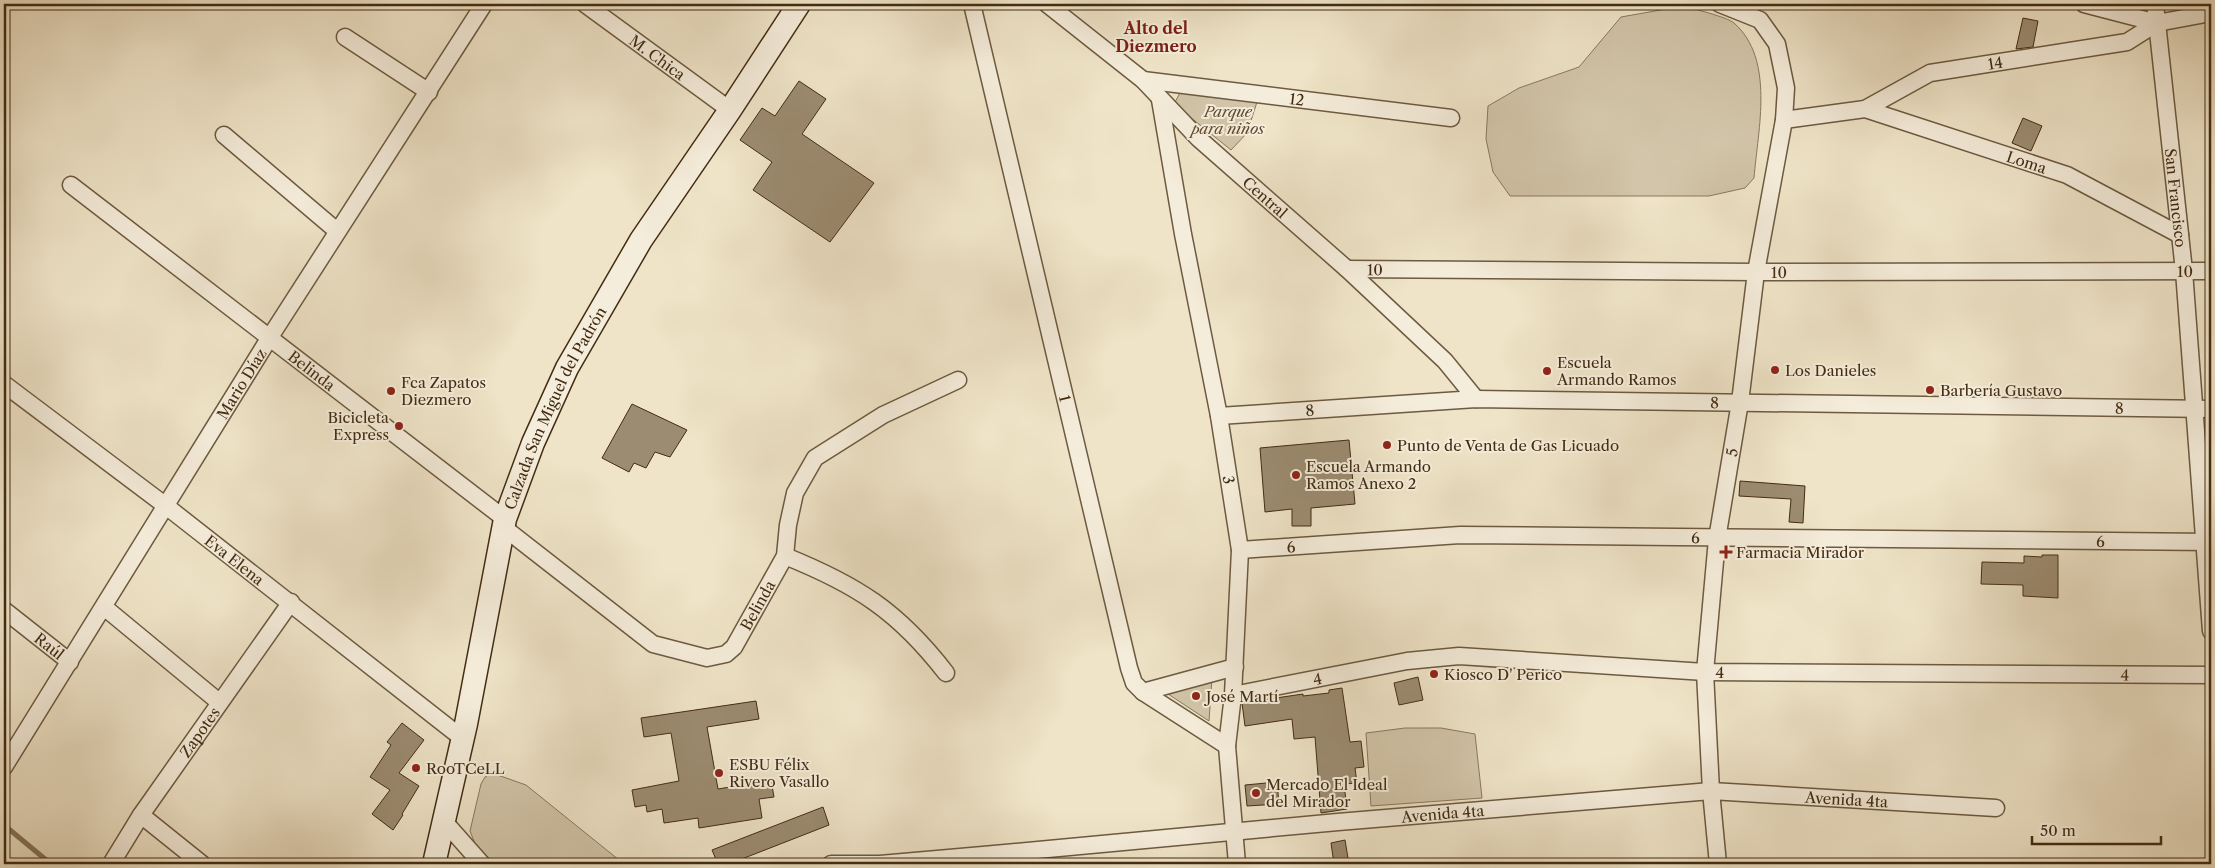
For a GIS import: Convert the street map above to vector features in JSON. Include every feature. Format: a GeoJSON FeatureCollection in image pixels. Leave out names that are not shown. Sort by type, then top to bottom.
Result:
{"type":"FeatureCollection","features":[{"type":"Feature","properties":{"kind":"main road","name":"Calzada San Miguel del Padrón"},"geometry":{"type":"LineString","coordinates":[[434,864],[462,738],[504,523],[533,443],[567,368],[641,240],[730,110],[799,4]]}},
{"type":"Feature","properties":{"kind":"street","name":"Mario Díaz"},"geometry":{"type":"LineString","coordinates":[[4,767],[270,337],[484,4]]}},
{"type":"Feature","properties":{"kind":"street","name":"M. Chica"},"geometry":{"type":"LineString","coordinates":[[586,4],[730,110]]}},
{"type":"Feature","properties":{"kind":"street","name":"1"},"geometry":{"type":"LineString","coordinates":[[972,4],[1129,668],[1134,682],[1142,692],[1228,746]]}},
{"type":"Feature","properties":{"kind":"street","name":"Central"},"geometry":{"type":"LineString","coordinates":[[1047,4],[1143,80],[1198,138],[1347,269],[1445,361],[1476,399]]}},
{"type":"Feature","properties":{"kind":"street","name":"5"},"geometry":{"type":"LineString","coordinates":[[1718,864],[1711,791],[1705,672],[1717,539],[1740,402],[1756,272],[1784,120],[1786,88],[1777,44],[1760,20],[1720,4]]}},
{"type":"Feature","properties":{"kind":"street"},"geometry":{"type":"LineString","coordinates":[[2084,4],[2157,23]]}},
{"type":"Feature","properties":{"kind":"street","name":"San Francisco"},"geometry":{"type":"LineString","coordinates":[[2155,4],[2184,271],[2204,409],[2211,631]]}},
{"type":"Feature","properties":{"kind":"street","name":"14"},"geometry":{"type":"LineString","coordinates":[[1784,120],[1865,109],[1930,73],[2126,42],[2157,23],[2211,13]]}},
{"type":"Feature","properties":{"kind":"street"},"geometry":{"type":"LineString","coordinates":[[345,37],[429,92]]}},
{"type":"Feature","properties":{"kind":"street","name":"12"},"geometry":{"type":"LineString","coordinates":[[1143,80],[1451,118]]}},
{"type":"Feature","properties":{"kind":"street","name":"3"},"geometry":{"type":"LineString","coordinates":[[1160,100],[1183,234],[1219,416],[1240,550],[1235,667],[1228,746],[1237,864]]}},
{"type":"Feature","properties":{"kind":"street","name":"Loma"},"geometry":{"type":"LineString","coordinates":[[1865,109],[2067,175],[2180,235]]}},
{"type":"Feature","properties":{"kind":"street"},"geometry":{"type":"LineString","coordinates":[[224,135],[337,231]]}},
{"type":"Feature","properties":{"kind":"street","name":"Belinda"},"geometry":{"type":"LineString","coordinates":[[71,185],[270,337],[653,644],[707,658],[726,654],[734,647],[785,556],[788,524],[795,493],[815,458],[882,415],[958,380]]}},
{"type":"Feature","properties":{"kind":"street","name":"10"},"geometry":{"type":"LineString","coordinates":[[1347,269],[1756,272],[2211,271]]}},
{"type":"Feature","properties":{"kind":"street","name":"Eva Elena"},"geometry":{"type":"LineString","coordinates":[[4,384],[291,602],[462,738]]}},
{"type":"Feature","properties":{"kind":"street","name":"8"},"geometry":{"type":"LineString","coordinates":[[1219,416],[1476,399],[2204,409]]}},
{"type":"Feature","properties":{"kind":"street","name":"6"},"geometry":{"type":"LineString","coordinates":[[1240,550],[1460,535],[1717,539],[2208,542]]}},
{"type":"Feature","properties":{"kind":"street"},"geometry":{"type":"LineString","coordinates":[[785,556],[825,572],[854,587],[886,610],[924,644],[946,672]]}},
{"type":"Feature","properties":{"kind":"street","name":"Zapotes"},"geometry":{"type":"LineString","coordinates":[[111,864],[141,815],[291,602]]}},
{"type":"Feature","properties":{"kind":"street"},"geometry":{"type":"LineString","coordinates":[[104,607],[219,702]]}},
{"type":"Feature","properties":{"kind":"street","name":"Raúl"},"geometry":{"type":"LineString","coordinates":[[4,610],[70,662]]}},
{"type":"Feature","properties":{"kind":"street","name":"4"},"geometry":{"type":"LineString","coordinates":[[1233,695],[1408,661],[1459,656],[1705,672],[2211,675]]}},
{"type":"Feature","properties":{"kind":"street"},"geometry":{"type":"LineString","coordinates":[[1142,692],[1235,667]]}},
{"type":"Feature","properties":{"kind":"street","name":"Avenida 4ta"},"geometry":{"type":"LineString","coordinates":[[830,864],[984,860],[1234,832],[1711,791],[1996,808]]}},
{"type":"Feature","properties":{"kind":"street"},"geometry":{"type":"LineString","coordinates":[[141,815],[202,864]]}},
{"type":"Feature","properties":{"kind":"street"},"geometry":{"type":"LineString","coordinates":[[443,820],[482,864]]}},
{"type":"Feature","properties":{"kind":"green space"},"geometry":{"type":"Polygon","coordinates":[[[1683,6],[1718,16],[1734,23],[1747,38],[1755,56],[1761,96],[1760,117],[1754,178],[1745,188],[1709,196],[1510,196],[1493,172],[1486,139],[1488,106],[1519,88],[1579,67],[1621,17],[1683,6]]]}},
{"type":"Feature","properties":{"kind":"green space","name":"Parque para niños"},"geometry":{"type":"Polygon","coordinates":[[[1181,91],[1257,102],[1247,133],[1231,150],[1174,104],[1181,91]]]}},
{"type":"Feature","properties":{"kind":"green space"},"geometry":{"type":"Polygon","coordinates":[[[1212,678],[1209,721],[1165,692],[1212,678]]]}},
{"type":"Feature","properties":{"kind":"green space"},"geometry":{"type":"Polygon","coordinates":[[[1405,728],[1441,728],[1475,734],[1482,798],[1371,806],[1366,733],[1405,728]]]}},
{"type":"Feature","properties":{"kind":"green space"},"geometry":{"type":"Polygon","coordinates":[[[492,773],[526,785],[624,864],[488,864],[479,854],[470,831],[481,784],[485,777],[492,773]]]}},
{"type":"Feature","properties":{"kind":"building"},"geometry":{"type":"Polygon","coordinates":[[[2023,18],[2038,21],[2033,47],[2016,49],[2023,18]]]}},
{"type":"Feature","properties":{"kind":"building"},"geometry":{"type":"Polygon","coordinates":[[[799,81],[826,99],[802,134],[874,183],[830,242],[753,190],[772,162],[740,140],[762,108],[775,116],[799,81]]]}},
{"type":"Feature","properties":{"kind":"building"},"geometry":{"type":"Polygon","coordinates":[[[2023,118],[2042,126],[2031,151],[2012,143],[2023,118]]]}},
{"type":"Feature","properties":{"kind":"building"},"geometry":{"type":"Polygon","coordinates":[[[632,404],[687,430],[670,457],[655,452],[646,468],[634,463],[629,472],[602,458],[632,404]]]}},
{"type":"Feature","properties":{"kind":"building"},"geometry":{"type":"Polygon","coordinates":[[[1349,440],[1355,504],[1311,508],[1311,526],[1292,526],[1292,509],[1265,512],[1260,448],[1349,440]]]}},
{"type":"Feature","properties":{"kind":"building"},"geometry":{"type":"Polygon","coordinates":[[[1740,481],[1805,486],[1803,523],[1789,522],[1791,499],[1739,496],[1740,481]]]}},
{"type":"Feature","properties":{"kind":"building"},"geometry":{"type":"Polygon","coordinates":[[[2042,555],[2058,555],[2058,598],[2023,596],[2023,585],[1981,584],[1982,562],[2024,563],[2024,556],[2042,557],[2042,555]]]}},
{"type":"Feature","properties":{"kind":"building"},"geometry":{"type":"Polygon","coordinates":[[[1418,677],[1423,700],[1399,705],[1394,683],[1418,677]]]}},
{"type":"Feature","properties":{"kind":"building"},"geometry":{"type":"Polygon","coordinates":[[[1342,688],[1350,742],[1361,741],[1364,767],[1355,768],[1357,783],[1344,784],[1347,809],[1321,813],[1315,737],[1294,739],[1292,719],[1245,726],[1242,703],[1303,694],[1303,696],[1329,693],[1329,690],[1342,688]]]}},
{"type":"Feature","properties":{"kind":"building"},"geometry":{"type":"Polygon","coordinates":[[[756,701],[759,719],[707,727],[718,789],[771,780],[774,797],[759,799],[762,818],[699,828],[698,818],[664,823],[662,809],[647,812],[646,805],[635,807],[632,790],[679,781],[671,733],[644,737],[641,718],[756,701]]]}},
{"type":"Feature","properties":{"kind":"building"},"geometry":{"type":"Polygon","coordinates":[[[402,723],[424,740],[399,773],[419,786],[393,830],[372,814],[390,790],[370,777],[391,745],[387,742],[402,723]]]}},
{"type":"Feature","properties":{"kind":"building"},"geometry":{"type":"Polygon","coordinates":[[[1277,782],[1279,804],[1247,806],[1245,785],[1277,782]]]}},
{"type":"Feature","properties":{"kind":"building"},"geometry":{"type":"Polygon","coordinates":[[[823,807],[829,825],[729,864],[718,864],[712,850],[823,807]]]}},
{"type":"Feature","properties":{"kind":"building"},"geometry":{"type":"Polygon","coordinates":[[[1345,840],[1349,864],[1334,864],[1331,843],[1345,840]]]}},
{"type":"Feature","properties":{"kind":"waterway"},"geometry":{"type":"LineString","coordinates":[[4,825],[51,864]]}},
{"type":"Feature","properties":{"kind":"place","name":"Los Danieles"},"geometry":{"type":"Point","coordinates":[1775,370]}},
{"type":"Feature","properties":{"kind":"place","name":"Escuela Armando Ramos"},"geometry":{"type":"Point","coordinates":[1547,371]}},
{"type":"Feature","properties":{"kind":"place","name":"Barbería Gustavo"},"geometry":{"type":"Point","coordinates":[1930,390]}},
{"type":"Feature","properties":{"kind":"place","name":"Fca Zapatos Diezmero"},"geometry":{"type":"Point","coordinates":[391,391]}},
{"type":"Feature","properties":{"kind":"place","name":"Bicicleta Express"},"geometry":{"type":"Point","coordinates":[399,426]}},
{"type":"Feature","properties":{"kind":"place","name":"Punto de Venta de Gas Licuado"},"geometry":{"type":"Point","coordinates":[1387,445]}},
{"type":"Feature","properties":{"kind":"place","name":"Escuela Armando Ramos Anexo 2"},"geometry":{"type":"Point","coordinates":[1296,475]}},
{"type":"Feature","properties":{"kind":"place","name":"Farmacia Mirador"},"geometry":{"type":"Point","coordinates":[1726,552]}},
{"type":"Feature","properties":{"kind":"place","name":"Kiosco D' Perico"},"geometry":{"type":"Point","coordinates":[1434,674]}},
{"type":"Feature","properties":{"kind":"place","name":"José Martí"},"geometry":{"type":"Point","coordinates":[1196,696]}},
{"type":"Feature","properties":{"kind":"place","name":"RooTCeLL"},"geometry":{"type":"Point","coordinates":[416,768]}},
{"type":"Feature","properties":{"kind":"place","name":"ESBU Félix Rivero Vasallo"},"geometry":{"type":"Point","coordinates":[719,773]}},
{"type":"Feature","properties":{"kind":"place","name":"Mercado El Ideal del Mirador"},"geometry":{"type":"Point","coordinates":[1256,793]}},
{"type":"Feature","properties":{"kind":"district","name":"Alto del Diezmero"},"geometry":{"type":"Point","coordinates":[1156,37]}}]}
